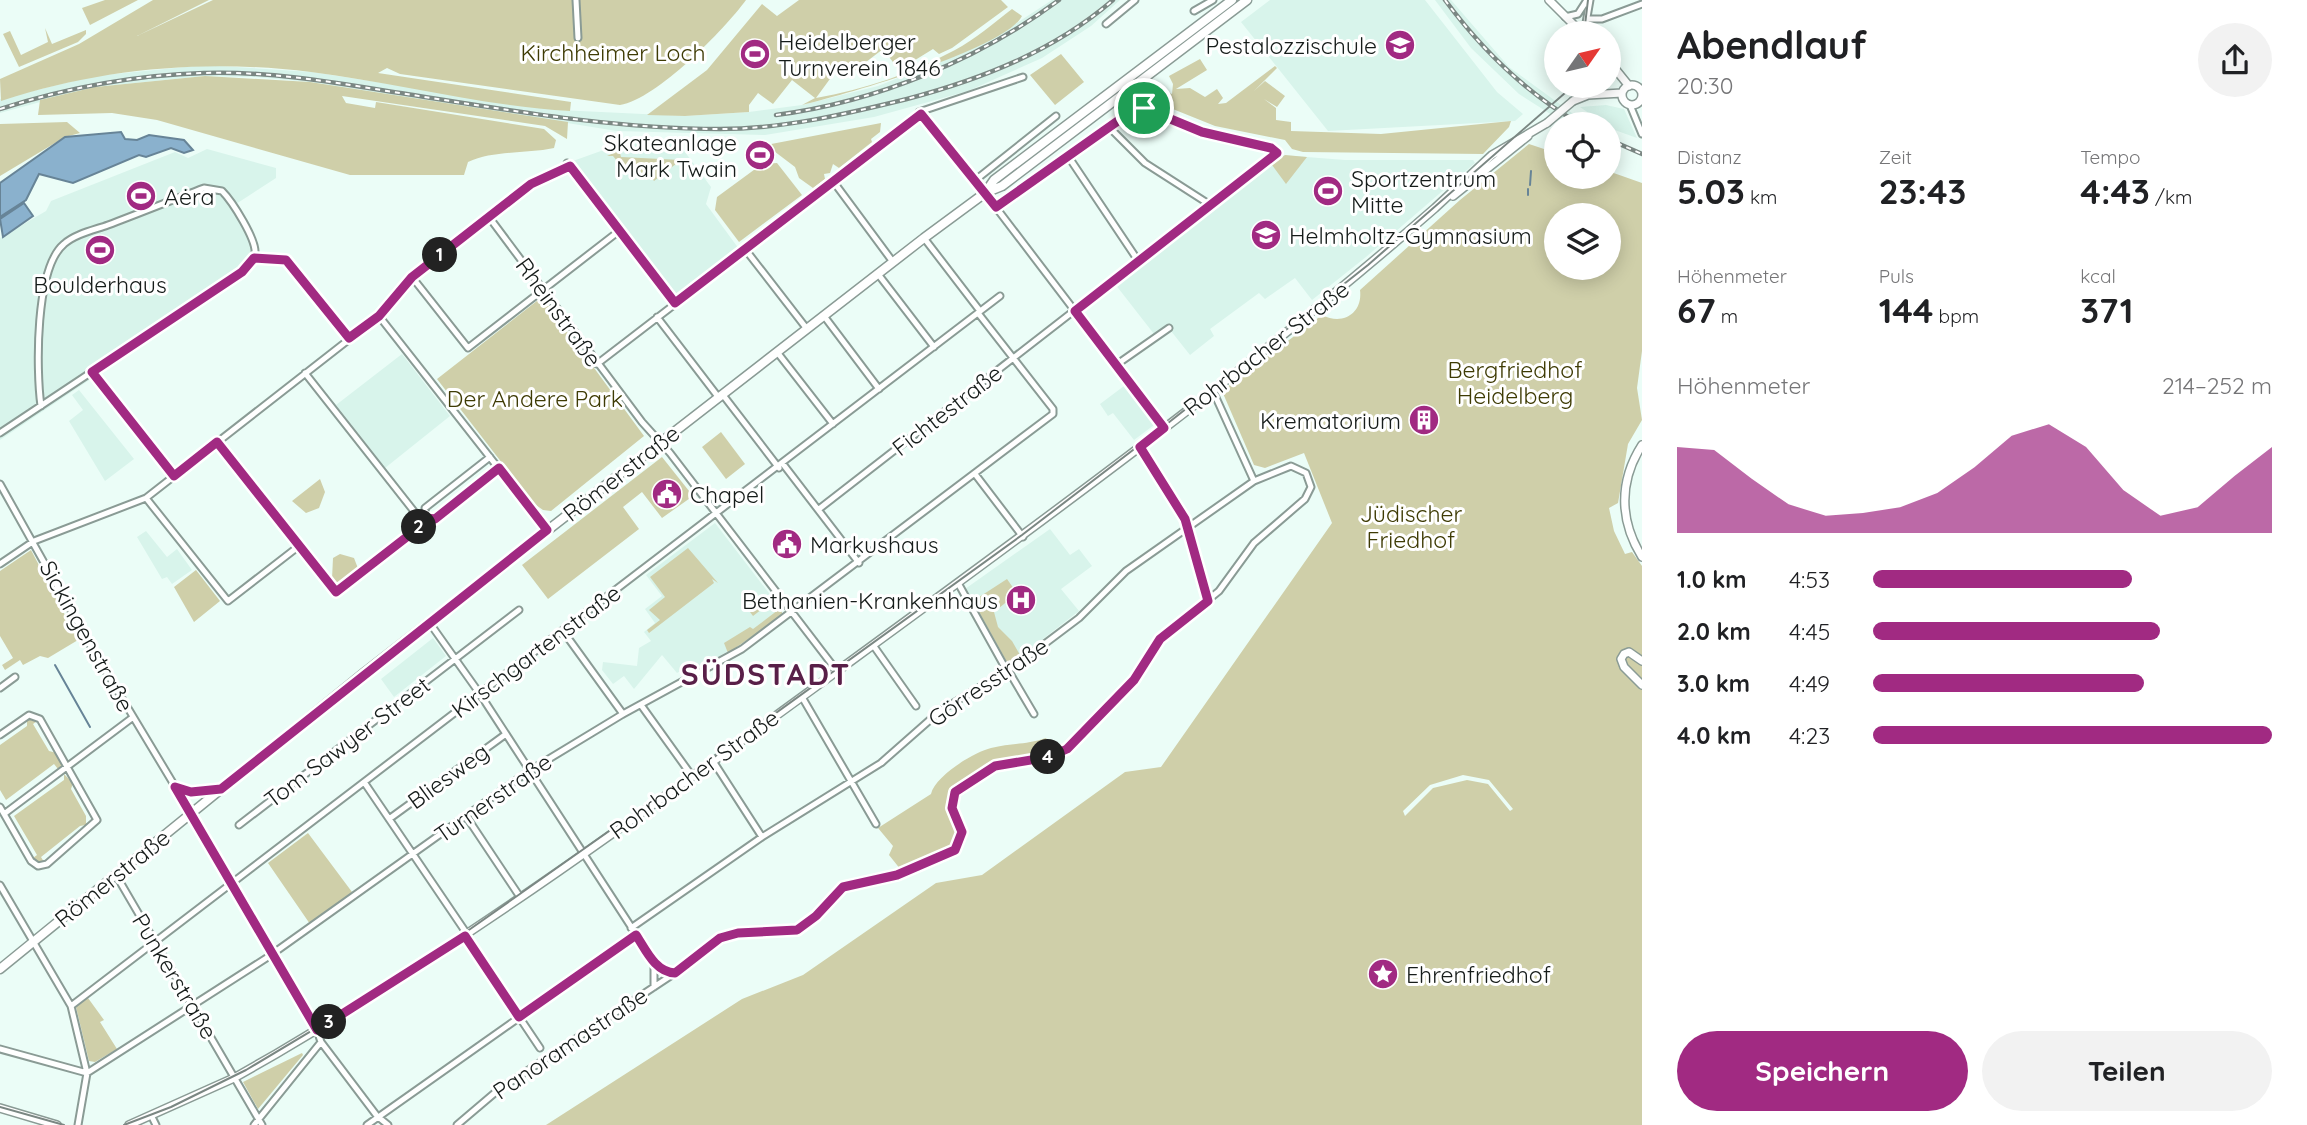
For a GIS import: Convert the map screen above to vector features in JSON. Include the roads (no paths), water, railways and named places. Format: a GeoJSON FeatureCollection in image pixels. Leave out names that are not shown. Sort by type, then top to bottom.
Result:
{"type":"FeatureCollection","features":[{"type":"Feature","properties":{"kind":"main road","name":"Römerstraße"},"geometry":{"type":"LineString","coordinates":[[985,193],[994,180],[1232,0]]}},
{"type":"Feature","properties":{"kind":"main road","name":"Römerstraße"},"geometry":{"type":"LineString","coordinates":[[0,969],[191,813],[547,530],[924,238],[985,193],[1002,186],[1247,0]]}},
{"type":"Feature","properties":{"kind":"main road"},"geometry":{"type":"LineString","coordinates":[[1549,0],[1569,21]]}},
{"type":"Feature","properties":{"kind":"main road"},"geometry":{"type":"LineString","coordinates":[[1621,76],[1629,86],[1639,89],[1641,100],[1626,100],[1629,86]]}},
{"type":"Feature","properties":{"kind":"main road","name":"Rohrbacher Straße"},"geometry":{"type":"LineString","coordinates":[[129,1125],[234,1078],[317,1030],[466,935],[1023,537],[1213,391],[1349,283],[1435,208],[1573,101],[1586,95],[1626,100]]}},
{"type":"Feature","properties":{"kind":"main road"},"geometry":{"type":"LineString","coordinates":[[1642,445],[1629,468],[1624,497],[1627,526],[1642,557]]}},
{"type":"Feature","properties":{"kind":"main road"},"geometry":{"type":"LineString","coordinates":[[1642,661],[1629,652],[1621,659],[1624,667],[1642,685]]}},
{"type":"Feature","properties":{"kind":"main road","name":"Sickingenstraße"},"geometry":{"type":"LineString","coordinates":[[191,813],[317,1030]]}},
{"type":"Feature","properties":{"kind":"main road"},"geometry":{"type":"LineString","coordinates":[[0,1108],[57,1125]]}},
{"type":"Feature","properties":{"kind":"street"},"geometry":{"type":"LineString","coordinates":[[576,0],[578,38]]}},
{"type":"Feature","properties":{"kind":"street"},"geometry":{"type":"LineString","coordinates":[[1106,24],[1135,0]]}},
{"type":"Feature","properties":{"kind":"street"},"geometry":{"type":"LineString","coordinates":[[1194,11],[1213,0]]}},
{"type":"Feature","properties":{"kind":"street"},"geometry":{"type":"LineString","coordinates":[[1581,21],[1581,12],[1588,0]]}},
{"type":"Feature","properties":{"kind":"street"},"geometry":{"type":"LineString","coordinates":[[1588,0],[1587,19],[1602,19],[1642,4]]}},
{"type":"Feature","properties":{"kind":"street"},"geometry":{"type":"LineString","coordinates":[[1565,17],[1581,12]]}},
{"type":"Feature","properties":{"kind":"street"},"geometry":{"type":"LineString","coordinates":[[597,364],[921,114],[919,112],[1023,77]]}},
{"type":"Feature","properties":{"kind":"street"},"geometry":{"type":"LineString","coordinates":[[1626,100],[1642,133]]}},
{"type":"Feature","properties":{"kind":"street","name":"Fichtestraße"},"geometry":{"type":"LineString","coordinates":[[818,509],[1277,155],[1271,148],[1202,132],[1139,106],[1109,127]]}},
{"type":"Feature","properties":{"kind":"street"},"geometry":{"type":"LineString","coordinates":[[921,114],[973,182],[996,207],[1164,428]]}},
{"type":"Feature","properties":{"kind":"street"},"geometry":{"type":"LineString","coordinates":[[973,182],[1056,116]]}},
{"type":"Feature","properties":{"kind":"street"},"geometry":{"type":"LineString","coordinates":[[1642,124],[1642,133]]}},
{"type":"Feature","properties":{"kind":"street"},"geometry":{"type":"LineString","coordinates":[[996,207],[1109,127],[1145,163],[1212,206]]}},
{"type":"Feature","properties":{"kind":"street"},"geometry":{"type":"LineString","coordinates":[[1068,156],[1139,262]]}},
{"type":"Feature","properties":{"kind":"street"},"geometry":{"type":"LineString","coordinates":[[0,564],[34,541],[146,498],[379,316],[412,277],[531,184],[569,165],[675,303]]}},
{"type":"Feature","properties":{"kind":"street"},"geometry":{"type":"LineString","coordinates":[[833,181],[893,262]]}},
{"type":"Feature","properties":{"kind":"street"},"geometry":{"type":"LineString","coordinates":[[0,433],[41,406],[242,272],[254,258],[251,237],[225,194],[214,187],[204,188],[64,243],[53,257],[44,285],[38,386],[41,406]]}},
{"type":"Feature","properties":{"kind":"street","name":"Rheinstraße"},"geometry":{"type":"LineString","coordinates":[[489,217],[597,364],[837,671]]}},
{"type":"Feature","properties":{"kind":"street"},"geometry":{"type":"LineString","coordinates":[[412,277],[468,348],[619,231]]}},
{"type":"Feature","properties":{"kind":"street"},"geometry":{"type":"LineString","coordinates":[[924,238],[1014,359]]}},
{"type":"Feature","properties":{"kind":"street"},"geometry":{"type":"LineString","coordinates":[[745,249],[807,329]]}},
{"type":"Feature","properties":{"kind":"street"},"geometry":{"type":"LineString","coordinates":[[254,258],[286,260],[349,338]]}},
{"type":"Feature","properties":{"kind":"street"},"geometry":{"type":"LineString","coordinates":[[878,274],[934,347]]}},
{"type":"Feature","properties":{"kind":"street","name":"Kirschgartenstraße"},"geometry":{"type":"LineString","coordinates":[[71,1006],[1000,296]]}},
{"type":"Feature","properties":{"kind":"street"},"geometry":{"type":"LineString","coordinates":[[379,316],[547,530]]}},
{"type":"Feature","properties":{"kind":"street"},"geometry":{"type":"LineString","coordinates":[[824,316],[879,389]]}},
{"type":"Feature","properties":{"kind":"street"},"geometry":{"type":"LineString","coordinates":[[657,317],[818,509],[859,563]]}},
{"type":"Feature","properties":{"kind":"street"},"geometry":{"type":"LineString","coordinates":[[1116,365],[1168,328]]}},
{"type":"Feature","properties":{"kind":"street"},"geometry":{"type":"LineString","coordinates":[[777,352],[833,424]]}},
{"type":"Feature","properties":{"kind":"street","name":"Turnerstraße"},"geometry":{"type":"LineString","coordinates":[[87,1073],[272,954],[529,771],[622,714],[742,649],[975,474],[1054,412],[1014,359]]}},
{"type":"Feature","properties":{"kind":"street"},"geometry":{"type":"LineString","coordinates":[[92,372],[174,476]]}},
{"type":"Feature","properties":{"kind":"street"},"geometry":{"type":"LineString","coordinates":[[305,373],[425,521]]}},
{"type":"Feature","properties":{"kind":"street"},"geometry":{"type":"LineString","coordinates":[[1213,391],[1254,481]]}},
{"type":"Feature","properties":{"kind":"street"},"geometry":{"type":"LineString","coordinates":[[217,442],[336,592],[425,521],[435,519],[499,468]]}},
{"type":"Feature","properties":{"kind":"street"},"geometry":{"type":"LineString","coordinates":[[1140,447],[1177,504],[1187,527],[1208,601]]}},
{"type":"Feature","properties":{"kind":"street"},"geometry":{"type":"LineString","coordinates":[[425,521],[425,508],[490,457]]}},
{"type":"Feature","properties":{"kind":"street","name":"Panoramastraße"},"geometry":{"type":"LineString","coordinates":[[457,1125],[517,1077],[675,973],[720,938],[738,933],[797,930],[816,916],[843,887],[897,875],[953,852],[962,832],[952,808],[955,792],[995,766],[1049,757],[1067,749],[1134,680],[1160,639],[1226,583],[1254,543],[1305,499],[1311,487],[1306,473],[1291,466],[1254,481]]}},
{"type":"Feature","properties":{"kind":"street"},"geometry":{"type":"LineString","coordinates":[[975,474],[1023,537]]}},
{"type":"Feature","properties":{"kind":"street","name":"Görresstraße"},"geometry":{"type":"LineString","coordinates":[[631,928],[762,837],[891,756],[940,711],[1007,670],[1079,618],[1126,571],[1254,481]]}},
{"type":"Feature","properties":{"kind":"street","name":"Sickingenstraße"},"geometry":{"type":"LineString","coordinates":[[0,484],[132,718],[191,813]]}},
{"type":"Feature","properties":{"kind":"street"},"geometry":{"type":"LineString","coordinates":[[146,498],[228,601],[299,546]]}},
{"type":"Feature","properties":{"kind":"street"},"geometry":{"type":"LineString","coordinates":[[958,583],[1034,713]]}},
{"type":"Feature","properties":{"kind":"street","name":"Tom Sawyer Street"},"geometry":{"type":"LineString","coordinates":[[239,825],[519,610]]}},
{"type":"Feature","properties":{"kind":"street"},"geometry":{"type":"LineString","coordinates":[[429,622],[480,694],[654,962],[666,971],[675,973]]}},
{"type":"Feature","properties":{"kind":"street"},"geometry":{"type":"LineString","coordinates":[[563,631],[622,714]]}},
{"type":"Feature","properties":{"kind":"street"},"geometry":{"type":"LineString","coordinates":[[873,645],[916,706]]}},
{"type":"Feature","properties":{"kind":"street"},"geometry":{"type":"LineString","coordinates":[[0,688],[15,677]]}},
{"type":"Feature","properties":{"kind":"street"},"geometry":{"type":"LineString","coordinates":[[802,697],[876,824]]}},
{"type":"Feature","properties":{"kind":"street"},"geometry":{"type":"LineString","coordinates":[[641,705],[692,776]]}},
{"type":"Feature","properties":{"kind":"street"},"geometry":{"type":"LineString","coordinates":[[0,735],[26,716],[35,715],[42,721],[96,814],[96,822],[47,864],[38,866],[31,861],[0,807]]}},
{"type":"Feature","properties":{"kind":"street"},"geometry":{"type":"LineString","coordinates":[[4,814],[132,718]]}},
{"type":"Feature","properties":{"kind":"street","name":"Bliesweg"},"geometry":{"type":"LineString","coordinates":[[389,818],[506,734]]}},
{"type":"Feature","properties":{"kind":"street"},"geometry":{"type":"LineString","coordinates":[[713,761],[762,837]]}},
{"type":"Feature","properties":{"kind":"street"},"geometry":{"type":"LineString","coordinates":[[364,782],[414,853],[540,1048]]}},
{"type":"Feature","properties":{"kind":"street"},"geometry":{"type":"LineString","coordinates":[[175,787],[191,792],[221,789]]}},
{"type":"Feature","properties":{"kind":"street"},"geometry":{"type":"LineString","coordinates":[[466,816],[520,897]]}},
{"type":"Feature","properties":{"kind":"street","name":"Punkerstraße"},"geometry":{"type":"LineString","coordinates":[[116,875],[194,1005],[258,1123]]}},
{"type":"Feature","properties":{"kind":"street"},"geometry":{"type":"LineString","coordinates":[[0,885],[71,1006],[87,1073],[78,1125]]}},
{"type":"Feature","properties":{"kind":"street"},"geometry":{"type":"LineString","coordinates":[[367,1125],[636,935]]}},
{"type":"Feature","properties":{"kind":"street"},"geometry":{"type":"LineString","coordinates":[[654,962],[654,987]]}},
{"type":"Feature","properties":{"kind":"street"},"geometry":{"type":"LineString","coordinates":[[317,1030],[321,1042],[377,1116],[388,1125]]}},
{"type":"Feature","properties":{"kind":"street"},"geometry":{"type":"LineString","coordinates":[[258,1123],[321,1042]]}},
{"type":"Feature","properties":{"kind":"street"},"geometry":{"type":"LineString","coordinates":[[0,1049],[87,1073]]}},
{"type":"Feature","properties":{"kind":"street"},"geometry":{"type":"LineString","coordinates":[[26,1116],[28,1125]]}},
{"type":"Feature","properties":{"kind":"street"},"geometry":{"type":"LineString","coordinates":[[152,1117],[156,1125]]}},
{"type":"Feature","properties":{"kind":"water"},"geometry":{"type":"Polygon","coordinates":[[[121,132],[125,139],[137,140],[149,135],[184,140],[193,150],[184,153],[171,148],[146,157],[139,155],[73,183],[39,174],[26,200],[0,217],[0,183],[65,137],[121,132]]]}},
{"type":"Feature","properties":{"kind":"water"},"geometry":{"type":"Polygon","coordinates":[[[24,203],[33,216],[3,237],[0,219],[24,203]]]}},
{"type":"Feature","properties":{"kind":"waterway"},"geometry":{"type":"LineString","coordinates":[[1530,185],[1531,171]]}},
{"type":"Feature","properties":{"kind":"waterway"},"geometry":{"type":"LineString","coordinates":[[1528,189],[1528,195]]}},
{"type":"Feature","properties":{"kind":"waterway"},"geometry":{"type":"LineString","coordinates":[[55,665],[90,727]]}},
{"type":"Feature","properties":{"kind":"tram line"},"geometry":{"type":"LineString","coordinates":[[1585,21],[1588,0]]}},
{"type":"Feature","properties":{"kind":"tram line"},"geometry":{"type":"LineString","coordinates":[[124,1125],[171,1107],[246,1070],[348,1009],[466,932],[758,726],[1022,535],[1163,427],[1368,265],[1559,98]]}},
{"type":"Feature","properties":{"kind":"tram line"},"geometry":{"type":"LineString","coordinates":[[0,1107],[64,1125]]}},
{"type":"Feature","properties":{"kind":"railway"},"geometry":{"type":"LineString","coordinates":[[776,115],[851,100],[925,75],[995,41],[1059,0]]}},
{"type":"Feature","properties":{"kind":"railway"},"geometry":{"type":"LineString","coordinates":[[0,109],[75,89],[126,80],[178,74],[227,73],[319,80],[594,121],[678,128],[767,126],[861,110],[963,82],[1042,48],[1113,0]]}},
{"type":"Feature","properties":{"kind":"railway"},"geometry":{"type":"LineString","coordinates":[[1445,0],[1474,36],[1506,69],[1560,112]]}},
{"type":"Feature","properties":{"kind":"railway"},"geometry":{"type":"LineString","coordinates":[[1621,145],[1642,154]]}},
{"type":"Feature","properties":{"kind":"place","name":"Pestalozzischule"},"geometry":{"type":"Point","coordinates":[1400,45]}},
{"type":"Feature","properties":{"kind":"place","name":"Heidelberger Turnverein 1846"},"geometry":{"type":"Point","coordinates":[755,54]}},
{"type":"Feature","properties":{"kind":"place","name":"Skateanlage Mark Twain"},"geometry":{"type":"Point","coordinates":[760,155]}},
{"type":"Feature","properties":{"kind":"place","name":"Sportzentrum Mitte"},"geometry":{"type":"Point","coordinates":[1328,191]}},
{"type":"Feature","properties":{"kind":"place","name":"Aėra"},"geometry":{"type":"Point","coordinates":[141,196]}},
{"type":"Feature","properties":{"kind":"place","name":"Helmholtz-Gymnasium"},"geometry":{"type":"Point","coordinates":[1266,235]}},
{"type":"Feature","properties":{"kind":"place","name":"Boulderhaus"},"geometry":{"type":"Point","coordinates":[100,250]}},
{"type":"Feature","properties":{"kind":"place","name":"Krematorium"},"geometry":{"type":"Point","coordinates":[1424,420]}},
{"type":"Feature","properties":{"kind":"place","name":"Chapel"},"geometry":{"type":"Point","coordinates":[667,494]}},
{"type":"Feature","properties":{"kind":"place","name":"Markushaus"},"geometry":{"type":"Point","coordinates":[787,544]}},
{"type":"Feature","properties":{"kind":"place","name":"Bethanien-Krankenhaus"},"geometry":{"type":"Point","coordinates":[1021,600]}},
{"type":"Feature","properties":{"kind":"place","name":"Ehrenfriedhof"},"geometry":{"type":"Point","coordinates":[1383,974]}},
{"type":"Feature","properties":{"kind":"district","name":"SÜDSTADT"},"geometry":{"type":"Point","coordinates":[766,674]}},
{"type":"Feature","properties":{"kind":"park label","name":"Kirchheimer Loch"},"geometry":{"type":"Point","coordinates":[613,52]}},
{"type":"Feature","properties":{"kind":"park label","name":"Bergfriedhof Heidelberg"},"geometry":{"type":"Point","coordinates":[1515,382]}},
{"type":"Feature","properties":{"kind":"park label","name":"Der Andere Park"},"geometry":{"type":"Point","coordinates":[535,398]}},
{"type":"Feature","properties":{"kind":"park label","name":"Jüdischer Friedhof"},"geometry":{"type":"Point","coordinates":[1411,526]}}]}
